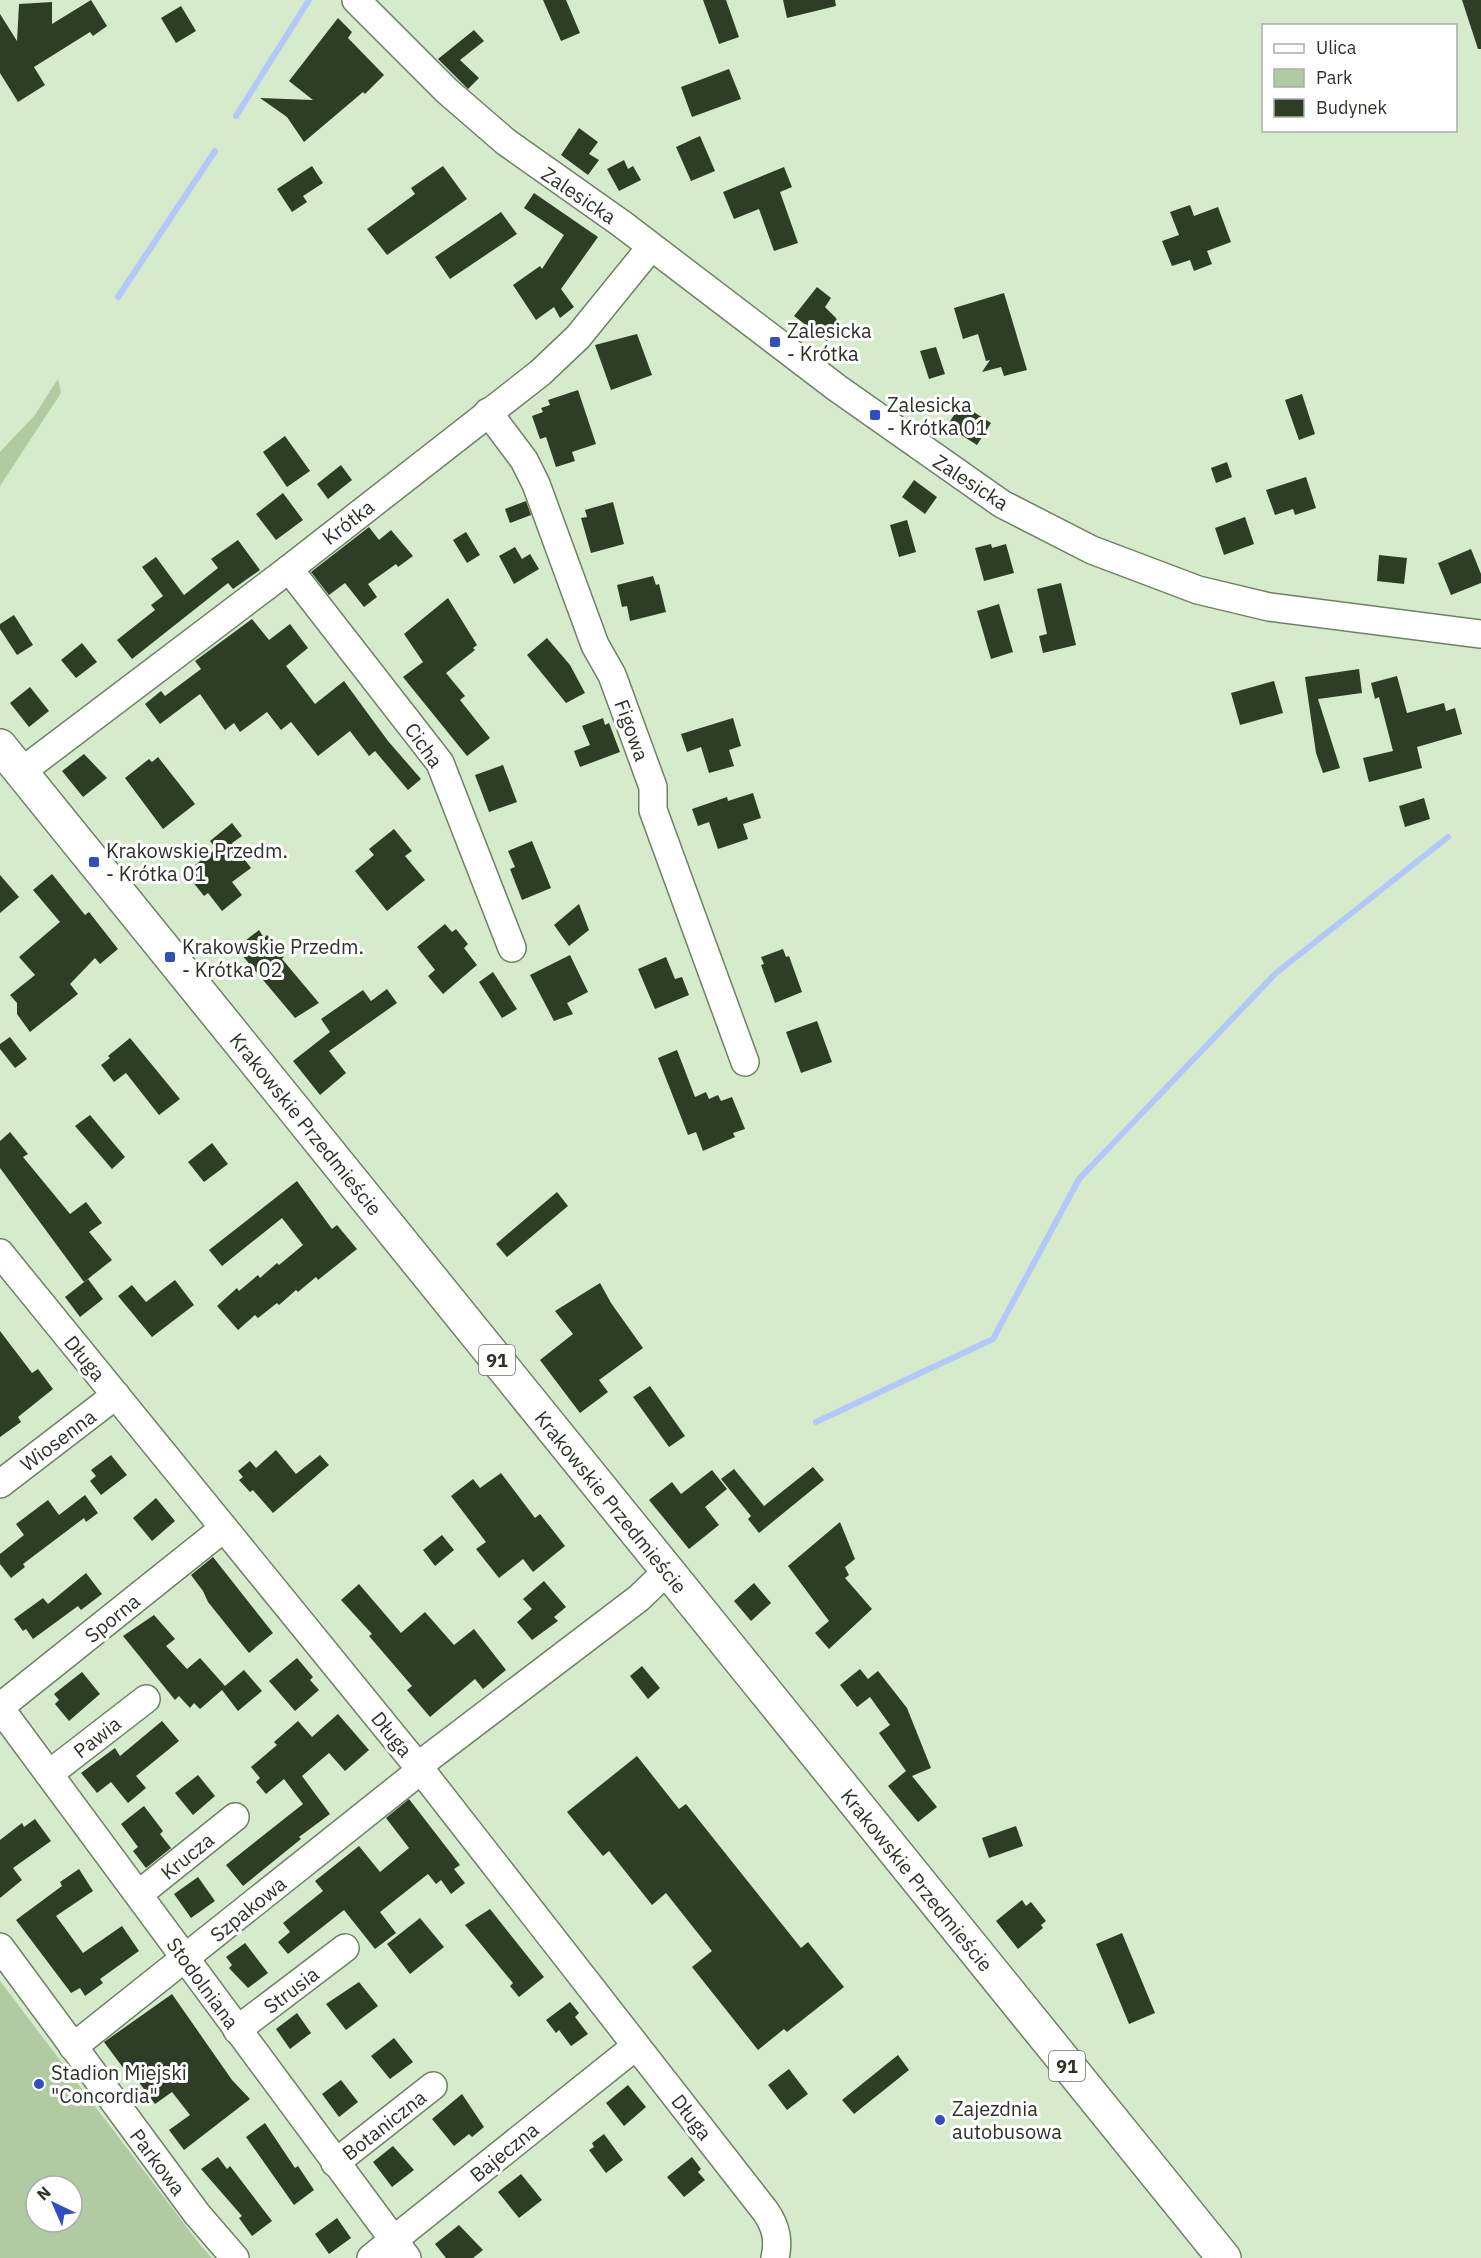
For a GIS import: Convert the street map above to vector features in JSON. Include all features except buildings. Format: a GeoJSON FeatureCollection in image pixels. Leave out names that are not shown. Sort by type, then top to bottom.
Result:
{"type":"FeatureCollection","features":[{"type":"Feature","properties":{"kind":"main road","name":"Krakowskie Przedmieście"},"geometry":{"type":"LineString","coordinates":[[0,746],[1224,2258]]}},
{"type":"Feature","properties":{"kind":"street","name":"Zalesicka"},"geometry":{"type":"LineString","coordinates":[[356,0],[374,10],[447,91],[506,142],[651,247],[775,342],[963,479],[1002,504],[1092,550],[1198,590],[1269,607],[1481,634]]}},
{"type":"Feature","properties":{"kind":"street","name":"Krótka"},"geometry":{"type":"LineString","coordinates":[[21,772],[289,569],[540,373],[578,337],[651,247]]}},
{"type":"Feature","properties":{"kind":"street","name":"Figowa"},"geometry":{"type":"LineString","coordinates":[[488,412],[532,474],[595,645],[612,675],[653,787],[653,810],[745,1062]]}},
{"type":"Feature","properties":{"kind":"street","name":"Cicha"},"geometry":{"type":"LineString","coordinates":[[289,569],[440,763],[512,948]]}},
{"type":"Feature","properties":{"kind":"street","name":"Długa"},"geometry":{"type":"LineString","coordinates":[[0,1253],[419,1768],[774,2224],[778,2239],[775,2258]]}},
{"type":"Feature","properties":{"kind":"street","name":"Wiosenna"},"geometry":{"type":"LineString","coordinates":[[0,1484],[116,1395]]}},
{"type":"Feature","properties":{"kind":"street","name":"Sporna"},"geometry":{"type":"LineString","coordinates":[[0,1708],[224,1528]]}},
{"type":"Feature","properties":{"kind":"street","name":"Szpakowa"},"geometry":{"type":"LineString","coordinates":[[73,2047],[186,1959],[419,1768],[639,1598],[666,1571]]}},
{"type":"Feature","properties":{"kind":"street","name":"Pawia"},"geometry":{"type":"LineString","coordinates":[[49,1774],[146,1699]]}},
{"type":"Feature","properties":{"kind":"street","name":"Stodolniana"},"geometry":{"type":"LineString","coordinates":[[0,1708],[400,2249]]}},
{"type":"Feature","properties":{"kind":"street","name":"Krucza"},"geometry":{"type":"LineString","coordinates":[[139,1894],[235,1818]]}},
{"type":"Feature","properties":{"kind":"street","name":"Parkowa"},"geometry":{"type":"LineString","coordinates":[[0,1947],[197,2214],[235,2258]]}},
{"type":"Feature","properties":{"kind":"street","name":"Strusia"},"geometry":{"type":"LineString","coordinates":[[237,2030],[345,1948]]}},
{"type":"Feature","properties":{"kind":"street","name":"Bajeczna"},"geometry":{"type":"LineString","coordinates":[[371,2258],[400,2249],[636,2046]]}},
{"type":"Feature","properties":{"kind":"street","name":"Botaniczna"},"geometry":{"type":"LineString","coordinates":[[335,2163],[433,2086]]}},
{"type":"Feature","properties":{"kind":"green space"},"geometry":{"type":"Polygon","coordinates":[[[58,379],[61,393],[0,486],[0,452],[34,416],[58,379]]]}},
{"type":"Feature","properties":{"kind":"green space","name":"Stadion Miejski \"Concordia\""},"geometry":{"type":"Polygon","coordinates":[[[0,1981],[201,2246],[212,2258],[0,2258],[0,1981]]]}},
{"type":"Feature","properties":{"kind":"waterway"},"geometry":{"type":"LineString","coordinates":[[236,116],[309,0]]}},
{"type":"Feature","properties":{"kind":"waterway"},"geometry":{"type":"LineString","coordinates":[[118,297],[215,151]]}},
{"type":"Feature","properties":{"kind":"waterway"},"geometry":{"type":"LineString","coordinates":[[816,1422],[993,1339],[1079,1179],[1276,973],[1448,837]]}},
{"type":"Feature","properties":{"kind":"place","name":"Zalesicka - Krótka"},"geometry":{"type":"Point","coordinates":[775,342]}},
{"type":"Feature","properties":{"kind":"place","name":"Zalesicka - Krótka 01"},"geometry":{"type":"Point","coordinates":[875,415]}},
{"type":"Feature","properties":{"kind":"place","name":"Krakowskie Przedm. - Krótka 01"},"geometry":{"type":"Point","coordinates":[94,862]}},
{"type":"Feature","properties":{"kind":"place","name":"Krakowskie Przedm. - Krótka 02"},"geometry":{"type":"Point","coordinates":[170,957]}},
{"type":"Feature","properties":{"kind":"place","name":"Stadion Miejski \"Concordia\""},"geometry":{"type":"Point","coordinates":[39,2084]}},
{"type":"Feature","properties":{"kind":"place","name":"Zajezdnia autobusowa"},"geometry":{"type":"Point","coordinates":[940,2120]}}]}
